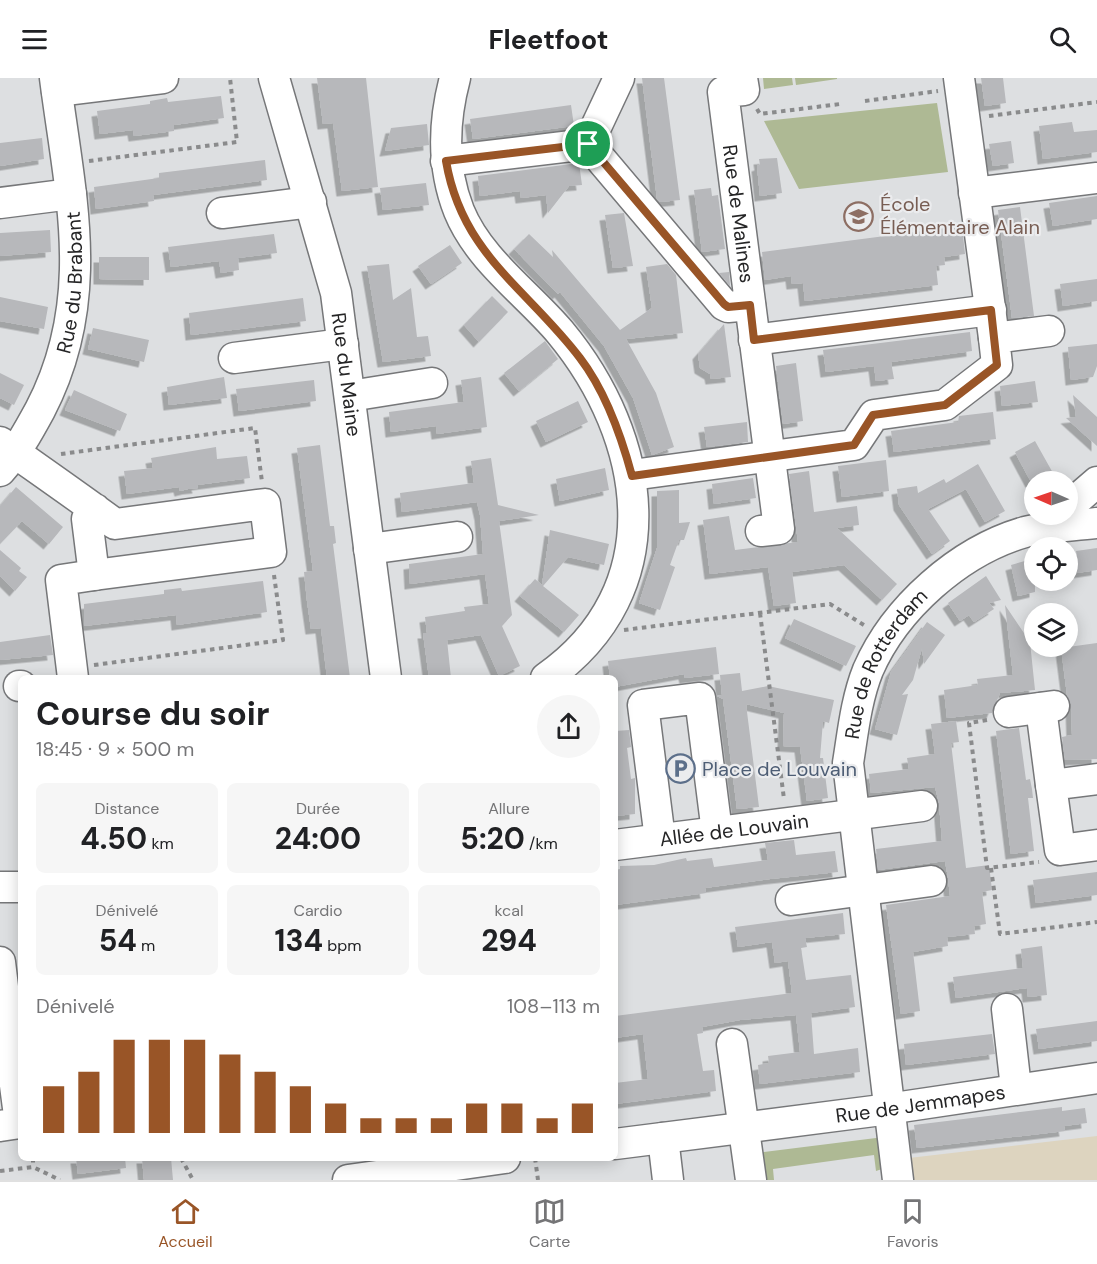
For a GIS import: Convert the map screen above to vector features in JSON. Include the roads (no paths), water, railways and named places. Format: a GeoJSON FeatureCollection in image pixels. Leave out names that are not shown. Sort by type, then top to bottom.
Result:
{"type":"FeatureCollection","features":[{"type":"Feature","properties":{"kind":"street"},"geometry":{"type":"LineString","coordinates":[[56,84],[164,78]]}},
{"type":"Feature","properties":{"kind":"street","name":"Rue du Maine"},"geometry":{"type":"LineString","coordinates":[[274,78],[336,293],[386,675]]}},
{"type":"Feature","properties":{"kind":"street"},"geometry":{"type":"LineString","coordinates":[[454,78],[446,123],[446,161],[459,212],[493,262],[559,331],[582,361],[616,424],[632,476],[634,526],[631,549],[618,592],[580,651],[550,675]]}},
{"type":"Feature","properties":{"kind":"street"},"geometry":{"type":"LineString","coordinates":[[588,144],[619,78]]}},
{"type":"Feature","properties":{"kind":"street","name":"Rue du Brabant"},"geometry":{"type":"LineString","coordinates":[[13,458],[56,379],[71,324],[76,260],[71,194],[56,84]]}},
{"type":"Feature","properties":{"kind":"street","name":"Rue de Malines"},"geometry":{"type":"LineString","coordinates":[[743,84],[723,93],[779,529],[761,531]]}},
{"type":"Feature","properties":{"kind":"street"},"geometry":{"type":"LineString","coordinates":[[632,476],[854,445],[873,415],[945,405],[997,365],[964,119],[951,84]]}},
{"type":"Feature","properties":{"kind":"street"},"geometry":{"type":"LineString","coordinates":[[446,161],[588,144]]}},
{"type":"Feature","properties":{"kind":"street"},"geometry":{"type":"LineString","coordinates":[[588,144],[724,304],[728,307],[750,305]]}},
{"type":"Feature","properties":{"kind":"street"},"geometry":{"type":"LineString","coordinates":[[974,193],[1097,178]]}},
{"type":"Feature","properties":{"kind":"street"},"geometry":{"type":"LineString","coordinates":[[0,203],[71,194]]}},
{"type":"Feature","properties":{"kind":"street"},"geometry":{"type":"LineString","coordinates":[[222,213],[311,202]]}},
{"type":"Feature","properties":{"kind":"street"},"geometry":{"type":"LineString","coordinates":[[754,340],[993,324],[1049,331]]}},
{"type":"Feature","properties":{"kind":"street"},"geometry":{"type":"LineString","coordinates":[[234,358],[343,344]]}},
{"type":"Feature","properties":{"kind":"street"},"geometry":{"type":"LineString","coordinates":[[350,396],[432,383]]}},
{"type":"Feature","properties":{"kind":"street"},"geometry":{"type":"LineString","coordinates":[[13,458],[115,524],[265,504],[271,552],[61,580],[73,673]]}},
{"type":"Feature","properties":{"kind":"street"},"geometry":{"type":"LineString","coordinates":[[1078,498],[1097,482]]}},
{"type":"Feature","properties":{"kind":"street"},"geometry":{"type":"LineString","coordinates":[[94,575],[87,519],[95,509]]}},
{"type":"Feature","properties":{"kind":"street","name":"Rue de Rotterdam"},"geometry":{"type":"LineString","coordinates":[[1078,522],[1097,523]]}},
{"type":"Feature","properties":{"kind":"street","name":"Rue de Rotterdam"},"geometry":{"type":"LineString","coordinates":[[898,1180],[848,763],[857,705],[869,670],[886,638],[931,586],[963,562],[1002,541],[1043,525]]}},
{"type":"Feature","properties":{"kind":"street"},"geometry":{"type":"LineString","coordinates":[[369,549],[457,537]]}},
{"type":"Feature","properties":{"kind":"street"},"geometry":{"type":"LineString","coordinates":[[660,839],[643,705],[688,699],[700,698],[717,832]]}},
{"type":"Feature","properties":{"kind":"street"},"geometry":{"type":"LineString","coordinates":[[1009,712],[1048,707],[1051,785],[1060,850],[1097,846]]}},
{"type":"Feature","properties":{"kind":"street"},"geometry":{"type":"LineString","coordinates":[[1051,785],[1097,779]]}},
{"type":"Feature","properties":{"kind":"street","name":"Allée de Louvain"},"geometry":{"type":"LineString","coordinates":[[618,845],[922,806]]}},
{"type":"Feature","properties":{"kind":"street"},"geometry":{"type":"LineString","coordinates":[[791,900],[931,881]]}},
{"type":"Feature","properties":{"kind":"street"},"geometry":{"type":"LineString","coordinates":[[0,887],[18,887]]}},
{"type":"Feature","properties":{"kind":"street"},"geometry":{"type":"LineString","coordinates":[[0,962],[12,991],[7,1071],[18,1115]]}},
{"type":"Feature","properties":{"kind":"street"},"geometry":{"type":"LineString","coordinates":[[1007,1009],[1016,1088]]}},
{"type":"Feature","properties":{"kind":"street"},"geometry":{"type":"LineString","coordinates":[[732,1044],[751,1180]]}},
{"type":"Feature","properties":{"kind":"street","name":"Rue de Jemmapes"},"geometry":{"type":"LineString","coordinates":[[618,1144],[1097,1078]]}},
{"type":"Feature","properties":{"kind":"street"},"geometry":{"type":"LineString","coordinates":[[0,1126],[18,1123]]}},
{"type":"Feature","properties":{"kind":"street"},"geometry":{"type":"LineString","coordinates":[[663,1138],[668,1180]]}},
{"type":"Feature","properties":{"kind":"street"},"geometry":{"type":"LineString","coordinates":[[348,1180],[406,1165],[450,1168],[488,1161]]}},
{"type":"Feature","properties":{"kind":"place","name":"École Élémentaire Alain"},"geometry":{"type":"Point","coordinates":[859,216]}},
{"type":"Feature","properties":{"kind":"place","name":"Place de Louvain"},"geometry":{"type":"Point","coordinates":[681,769]}}]}
